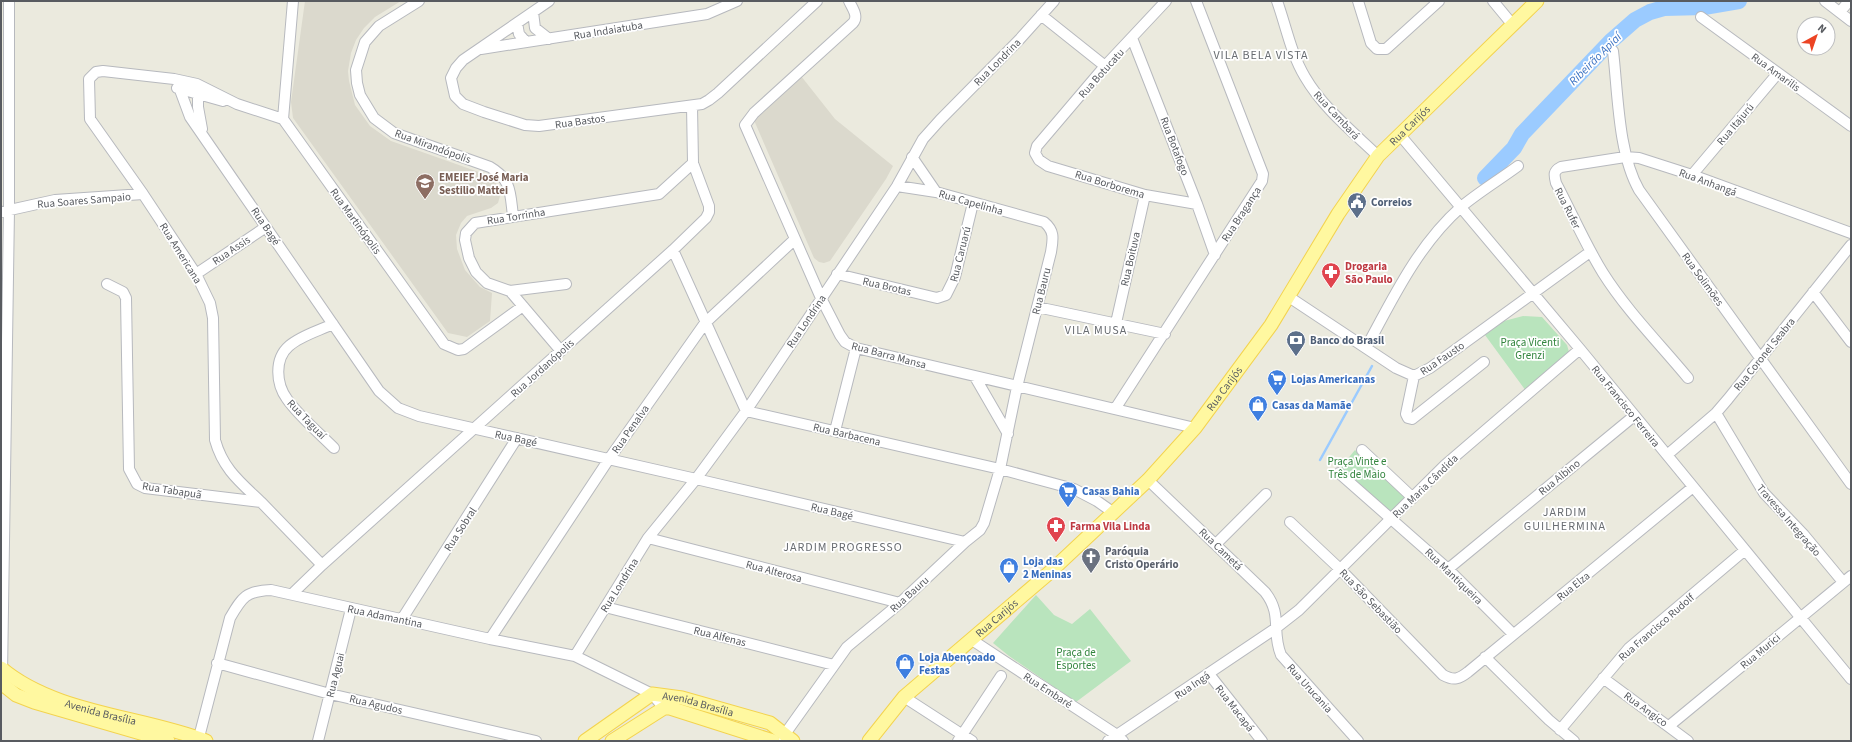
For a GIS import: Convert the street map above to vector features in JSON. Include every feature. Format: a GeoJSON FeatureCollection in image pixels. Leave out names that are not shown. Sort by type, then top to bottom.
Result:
{"type":"FeatureCollection","features":[{"type":"Feature","properties":{"kind":"main road","name":"Rua Carijós"},"geometry":{"type":"LineString","coordinates":[[869,741],[904,697],[1049,573],[1114,513],[1148,480],[1195,428],[1271,325],[1338,214],[1378,156],[1537,1]]}},
{"type":"Feature","properties":{"kind":"main road","name":"Avenida Brasília"},"geometry":{"type":"LineString","coordinates":[[2,676],[52,698],[201,740]]}},
{"type":"Feature","properties":{"kind":"main road","name":"Avenida Brasília"},"geometry":{"type":"LineString","coordinates":[[2,676],[16,695],[34,702],[168,741]]}},
{"type":"Feature","properties":{"kind":"main road","name":"Avenida Brasília"},"geometry":{"type":"LineString","coordinates":[[586,741],[652,694],[682,698],[770,723],[787,739]]}},
{"type":"Feature","properties":{"kind":"main road","name":"Avenida Brasília"},"geometry":{"type":"LineString","coordinates":[[612,741],[664,708],[670,708],[679,712],[709,719],[774,741]]}},
{"type":"Feature","properties":{"kind":"street"},"geometry":{"type":"LineString","coordinates":[[2,676],[5,211],[9,1]]}},
{"type":"Feature","properties":{"kind":"street"},"geometry":{"type":"LineString","coordinates":[[159,78],[180,90],[198,96],[237,104],[283,119],[293,1]]}},
{"type":"Feature","properties":{"kind":"street","name":"Rua Mirandópolis"},"geometry":{"type":"LineString","coordinates":[[419,1],[379,26],[365,42],[356,70],[356,83],[360,95],[374,118],[394,133],[490,167],[502,175],[509,188],[513,216]]}},
{"type":"Feature","properties":{"kind":"street","name":"Rua Bastos"},"geometry":{"type":"LineString","coordinates":[[549,1],[477,50],[456,68],[451,78],[455,96],[463,104],[525,125],[540,126],[692,106],[710,100],[817,1]]}},
{"type":"Feature","properties":{"kind":"street","name":"Rua Indaiatuba"},"geometry":{"type":"LineString","coordinates":[[477,50],[707,14],[737,1]]}},
{"type":"Feature","properties":{"kind":"street","name":"Rua Barra Mansa"},"geometry":{"type":"LineString","coordinates":[[849,1],[856,15],[856,20],[754,113],[745,125],[794,240],[821,298],[845,342],[856,348],[1195,428]]}},
{"type":"Feature","properties":{"kind":"street","name":"Rua Londrina"},"geometry":{"type":"LineString","coordinates":[[575,656],[648,538],[696,479],[746,411],[897,186],[912,157],[923,140],[940,120],[1019,40],[1054,1]]}},
{"type":"Feature","properties":{"kind":"street","name":"Rua Botucatu"},"geometry":{"type":"LineString","coordinates":[[1037,146],[1105,66],[1166,1]]}},
{"type":"Feature","properties":{"kind":"street","name":"Rua Bragança"},"geometry":{"type":"LineString","coordinates":[[1115,409],[1260,186],[1263,174],[1196,1]]}},
{"type":"Feature","properties":{"kind":"street","name":"Rua Cambará"},"geometry":{"type":"LineString","coordinates":[[1277,1],[1297,60],[1316,94],[1331,112],[1378,156]]}},
{"type":"Feature","properties":{"kind":"street"},"geometry":{"type":"LineString","coordinates":[[1358,1],[1372,43],[1377,49],[1386,49],[1439,1]]}},
{"type":"Feature","properties":{"kind":"street"},"geometry":{"type":"LineString","coordinates":[[1493,1],[1512,24]]}},
{"type":"Feature","properties":{"kind":"street"},"geometry":{"type":"LineString","coordinates":[[1824,1],[1851,21]]}},
{"type":"Feature","properties":{"kind":"street"},"geometry":{"type":"LineString","coordinates":[[1840,12],[1849,1]]}},
{"type":"Feature","properties":{"kind":"street"},"geometry":{"type":"LineString","coordinates":[[533,12],[535,28],[540,34],[549,39]]}},
{"type":"Feature","properties":{"kind":"street"},"geometry":{"type":"LineString","coordinates":[[1041,15],[1105,66]]}},
{"type":"Feature","properties":{"kind":"street","name":"Rua Amarilis"},"geometry":{"type":"LineString","coordinates":[[1701,17],[1851,126]]}},
{"type":"Feature","properties":{"kind":"street"},"geometry":{"type":"LineString","coordinates":[[517,23],[519,34],[526,42]]}},
{"type":"Feature","properties":{"kind":"street","name":"Rua Botafogo"},"geometry":{"type":"LineString","coordinates":[[1132,38],[1197,204],[1215,255]]}},
{"type":"Feature","properties":{"kind":"street","name":"Rua Solimões"},"geometry":{"type":"LineString","coordinates":[[1613,51],[1625,157],[1631,177],[1851,484]]}},
{"type":"Feature","properties":{"kind":"street","name":"Rua Americana"},"geometry":{"type":"LineString","coordinates":[[159,78],[103,71],[96,72],[88,79],[90,119],[143,194],[196,274],[210,303],[213,318],[216,445],[219,456],[228,470],[261,502]]}},
{"type":"Feature","properties":{"kind":"street","name":"Rua Itajurú"},"geometry":{"type":"LineString","coordinates":[[1692,175],[1778,73]]}},
{"type":"Feature","properties":{"kind":"street"},"geometry":{"type":"LineString","coordinates":[[159,78],[197,84],[237,104]]}},
{"type":"Feature","properties":{"kind":"street","name":"Rua Bagé"},"geometry":{"type":"LineString","coordinates":[[180,90],[190,117],[203,133],[379,391],[398,408],[420,416],[474,429],[964,542]]}},
{"type":"Feature","properties":{"kind":"street","name":"Rua Bagé"},"geometry":{"type":"LineString","coordinates":[[198,96],[199,116],[203,133]]}},
{"type":"Feature","properties":{"kind":"street","name":"Rua Jordanópolis"},"geometry":{"type":"LineString","coordinates":[[292,594],[322,565],[673,250],[706,218],[709,212],[709,206],[693,162],[692,106]]}},
{"type":"Feature","properties":{"kind":"street","name":"Rua Martinópolis"},"geometry":{"type":"LineString","coordinates":[[283,119],[444,344],[458,350],[464,349],[523,306]]}},
{"type":"Feature","properties":{"kind":"street","name":"Rua Francisco Ferreira"},"geometry":{"type":"LineString","coordinates":[[1400,135],[1580,349],[1851,679]]}},
{"type":"Feature","properties":{"kind":"street","name":"Rua Borborema"},"geometry":{"type":"LineString","coordinates":[[1037,146],[1035,153],[1039,160],[1048,166],[1145,195],[1197,204]]}},
{"type":"Feature","properties":{"kind":"street"},"geometry":{"type":"LineString","coordinates":[[912,157],[936,192]]}},
{"type":"Feature","properties":{"kind":"street","name":"Rua Anhangá"},"geometry":{"type":"LineString","coordinates":[[1561,167],[1625,157],[1639,158],[1692,175],[1851,233]]}},
{"type":"Feature","properties":{"kind":"street","name":"Rua Torrinha"},"geometry":{"type":"LineString","coordinates":[[561,351],[510,291],[487,283],[476,272],[469,258],[464,240],[466,233],[475,223],[659,194],[693,162]]}},
{"type":"Feature","properties":{"kind":"street"},"geometry":{"type":"LineString","coordinates":[[1366,348],[1412,264],[1432,238],[1461,207],[1518,166]]}},
{"type":"Feature","properties":{"kind":"street","name":"Rua Rufer"},"geometry":{"type":"LineString","coordinates":[[1561,167],[1556,170],[1554,175],[1556,183],[1590,252]]}},
{"type":"Feature","properties":{"kind":"street","name":"Rua Capelinha"},"geometry":{"type":"LineString","coordinates":[[897,186],[936,192],[1044,222]]}},
{"type":"Feature","properties":{"kind":"street","name":"Rua Soares Sampaio"},"geometry":{"type":"LineString","coordinates":[[5,211],[55,200],[143,194]]}},
{"type":"Feature","properties":{"kind":"street","name":"Rua Boituva"},"geometry":{"type":"LineString","coordinates":[[1116,323],[1145,195]]}},
{"type":"Feature","properties":{"kind":"street","name":"Rua Caruarú"},"geometry":{"type":"LineString","coordinates":[[937,298],[946,295],[951,288],[972,203]]}},
{"type":"Feature","properties":{"kind":"street","name":"Rua Bauru"},"geometry":{"type":"LineString","coordinates":[[787,739],[847,647],[900,603],[964,542],[980,530],[984,524],[1000,469],[1017,387],[1054,236],[1050,227],[1044,222]]}},
{"type":"Feature","properties":{"kind":"street","name":"Rua Assis"},"geometry":{"type":"LineString","coordinates":[[196,274],[266,227]]}},
{"type":"Feature","properties":{"kind":"street","name":"Rua Penalva"},"geometry":{"type":"LineString","coordinates":[[490,639],[609,459],[705,323],[794,240]]}},
{"type":"Feature","properties":{"kind":"street","name":"Rua Coronel Seabra"},"geometry":{"type":"LineString","coordinates":[[1667,455],[1716,413],[1851,245]]}},
{"type":"Feature","properties":{"kind":"street"},"geometry":{"type":"LineString","coordinates":[[673,250],[746,411]]}},
{"type":"Feature","properties":{"kind":"street"},"geometry":{"type":"LineString","coordinates":[[1590,252],[1622,300],[1688,378]]}},
{"type":"Feature","properties":{"kind":"street","name":"Rua Fausto"},"geometry":{"type":"LineString","coordinates":[[1289,297],[1396,368],[1414,376],[1430,368],[1590,252]]}},
{"type":"Feature","properties":{"kind":"street","name":"Rua Brotas"},"geometry":{"type":"LineString","coordinates":[[837,274],[937,298]]}},
{"type":"Feature","properties":{"kind":"street","name":"Rua Tabapuã"},"geometry":{"type":"LineString","coordinates":[[107,284],[123,292],[126,298],[128,470],[131,476],[137,484],[145,488],[261,502]]}},
{"type":"Feature","properties":{"kind":"street"},"geometry":{"type":"LineString","coordinates":[[510,291],[566,284]]}},
{"type":"Feature","properties":{"kind":"street"},"geometry":{"type":"LineString","coordinates":[[1813,292],[1851,342]]}},
{"type":"Feature","properties":{"kind":"street"},"geometry":{"type":"LineString","coordinates":[[1037,307],[1164,334]]}},
{"type":"Feature","properties":{"kind":"street","name":"Rua Taguaí"},"geometry":{"type":"LineString","coordinates":[[332,324],[294,342],[287,347],[282,354],[278,370],[281,388],[287,400],[334,448]]}},
{"type":"Feature","properties":{"kind":"street"},"geometry":{"type":"LineString","coordinates":[[835,431],[856,348]]}},
{"type":"Feature","properties":{"kind":"street","name":"Rua Maria Cândida"},"geometry":{"type":"LineString","coordinates":[[1276,628],[1299,610],[1341,570],[1445,465],[1580,349]]}},
{"type":"Feature","properties":{"kind":"street"},"geometry":{"type":"LineString","coordinates":[[1414,376],[1406,414],[1408,418],[1412,419],[1484,362]]}},
{"type":"Feature","properties":{"kind":"street"},"geometry":{"type":"LineString","coordinates":[[975,377],[1008,434]]}},
{"type":"Feature","properties":{"kind":"street","name":"Rua Barbacena"},"geometry":{"type":"LineString","coordinates":[[746,411],[1000,469],[1084,493],[1114,513]]}},
{"type":"Feature","properties":{"kind":"street","name":"Travessa Integração"},"geometry":{"type":"LineString","coordinates":[[1716,413],[1752,476],[1764,493],[1847,579]]}},
{"type":"Feature","properties":{"kind":"street","name":"Rua Albino"},"geometry":{"type":"LineString","coordinates":[[1448,569],[1634,416]]}},
{"type":"Feature","properties":{"kind":"street","name":"Rua Sobral"},"geometry":{"type":"LineString","coordinates":[[402,619],[517,438]]}},
{"type":"Feature","properties":{"kind":"street"},"geometry":{"type":"LineString","coordinates":[[1362,450],[1412,498]]}},
{"type":"Feature","properties":{"kind":"street","name":"Rua Mantiqueira"},"geometry":{"type":"LineString","coordinates":[[1339,472],[1448,569],[1514,634]]}},
{"type":"Feature","properties":{"kind":"street","name":"Rua Cametá"},"geometry":{"type":"LineString","coordinates":[[1148,480],[1253,579],[1271,599],[1276,615],[1276,628]]}},
{"type":"Feature","properties":{"kind":"street","name":"Rua Elza"},"geometry":{"type":"LineString","coordinates":[[1451,679],[1459,678],[1693,487]]}},
{"type":"Feature","properties":{"kind":"street"},"geometry":{"type":"LineString","coordinates":[[1216,544],[1266,494]]}},
{"type":"Feature","properties":{"kind":"street"},"geometry":{"type":"LineString","coordinates":[[261,502],[322,565]]}},
{"type":"Feature","properties":{"kind":"street","name":"Rua São Sebastião"},"geometry":{"type":"LineString","coordinates":[[1290,522],[1341,570],[1444,675],[1451,679]]}},
{"type":"Feature","properties":{"kind":"street","name":"Rua Alterosa"},"geometry":{"type":"LineString","coordinates":[[648,538],[900,603]]}},
{"type":"Feature","properties":{"kind":"street","name":"Rua Francisco Rudolf"},"geometry":{"type":"LineString","coordinates":[[1560,730],[1628,648],[1745,550]]}},
{"type":"Feature","properties":{"kind":"street","name":"Rua Murici"},"geometry":{"type":"LineString","coordinates":[[1670,726],[1847,579]]}},
{"type":"Feature","properties":{"kind":"street","name":"Rua Adamantina"},"geometry":{"type":"LineString","coordinates":[[201,740],[217,663],[230,618],[240,601],[255,590],[271,590],[292,594],[351,609],[575,656],[652,694],[664,708]]}},
{"type":"Feature","properties":{"kind":"street","name":"Rua Alfenas"},"geometry":{"type":"LineString","coordinates":[[605,608],[834,665]]}},
{"type":"Feature","properties":{"kind":"street","name":"Rua Aguai"},"geometry":{"type":"LineString","coordinates":[[318,741],[351,609]]}},
{"type":"Feature","properties":{"kind":"street","name":"Rua Ingá"},"geometry":{"type":"LineString","coordinates":[[1108,741],[1120,738],[1276,628]]}},
{"type":"Feature","properties":{"kind":"street","name":"Rua Urucania"},"geometry":{"type":"LineString","coordinates":[[1276,628],[1276,643],[1281,655],[1358,741]]}},
{"type":"Feature","properties":{"kind":"street","name":"Rua Embaré"},"geometry":{"type":"LineString","coordinates":[[972,640],[1120,738]]}},
{"type":"Feature","properties":{"kind":"street"},"geometry":{"type":"LineString","coordinates":[[1485,657],[1560,730],[1574,741]]}},
{"type":"Feature","properties":{"kind":"street","name":"Rua Agudos"},"geometry":{"type":"LineString","coordinates":[[217,663],[330,694],[536,741]]}},
{"type":"Feature","properties":{"kind":"street","name":"Rua Macapá"},"geometry":{"type":"LineString","coordinates":[[1209,674],[1262,741]]}},
{"type":"Feature","properties":{"kind":"street"},"geometry":{"type":"LineString","coordinates":[[961,738],[1001,676]]}},
{"type":"Feature","properties":{"kind":"street","name":"Rua Angico"},"geometry":{"type":"LineString","coordinates":[[1603,678],[1670,726],[1688,741]]}},
{"type":"Feature","properties":{"kind":"street"},"geometry":{"type":"LineString","coordinates":[[904,697],[961,738],[972,741]]}},
{"type":"Feature","properties":{"kind":"shaded area"},"geometry":{"type":"Polygon","coordinates":[[[305,1],[401,1],[375,17],[364,28],[356,40],[351,53],[348,71],[355,105],[370,126],[391,141],[490,176],[498,186],[500,196],[498,203],[491,208],[467,216],[461,223],[456,235],[457,249],[465,270],[480,287],[492,293],[490,321],[467,337],[448,333],[293,118],[291,102],[305,1]]]}},
{"type":"Feature","properties":{"kind":"shaded area"},"geometry":{"type":"Polygon","coordinates":[[[801,76],[835,119],[893,166],[886,179],[830,261],[824,263],[819,262],[814,258],[753,118],[801,76]]]}},
{"type":"Feature","properties":{"kind":"green space","name":"Praça Vicenti Grenzi"},"geometry":{"type":"Polygon","coordinates":[[[1523,316],[1542,317],[1567,345],[1569,352],[1526,391],[1485,335],[1504,321],[1523,316]]]}},
{"type":"Feature","properties":{"kind":"green space","name":"Praça Vinte e Três de Maio"},"geometry":{"type":"Polygon","coordinates":[[[1355,450],[1405,497],[1390,513],[1340,468],[1355,450]]]}},
{"type":"Feature","properties":{"kind":"green space","name":"Praça de Esportes"},"geometry":{"type":"Polygon","coordinates":[[[1036,595],[1054,615],[1072,624],[1090,609],[1131,661],[1076,702],[1009,656],[993,643],[1036,595]]]}},
{"type":"Feature","properties":{"kind":"waterway","name":"Ribeirão Apiaí"},"geometry":{"type":"LineString","coordinates":[[1485,178],[1514,148],[1522,134],[1611,41],[1635,20],[1650,12],[1664,8],[1704,7],[1739,1]]}},
{"type":"Feature","properties":{"kind":"waterway"},"geometry":{"type":"LineString","coordinates":[[1320,460],[1372,366]]}},
{"type":"Feature","properties":{"kind":"place","name":"EMEIEF José Maria Sestilio Mattei"},"geometry":{"type":"Point","coordinates":[425,200]}},
{"type":"Feature","properties":{"kind":"place","name":"Correios"},"geometry":{"type":"Point","coordinates":[1357,219]}},
{"type":"Feature","properties":{"kind":"place","name":"Drogaria São Paulo"},"geometry":{"type":"Point","coordinates":[1331,289]}},
{"type":"Feature","properties":{"kind":"place","name":"Banco do Brasil"},"geometry":{"type":"Point","coordinates":[1296,357]}},
{"type":"Feature","properties":{"kind":"place","name":"Lojas Americanas"},"geometry":{"type":"Point","coordinates":[1277,396]}},
{"type":"Feature","properties":{"kind":"place","name":"Casas da Mamãe"},"geometry":{"type":"Point","coordinates":[1258,422]}},
{"type":"Feature","properties":{"kind":"place","name":"Casas Bahia"},"geometry":{"type":"Point","coordinates":[1068,508]}},
{"type":"Feature","properties":{"kind":"place","name":"Farma Vila Linda"},"geometry":{"type":"Point","coordinates":[1056,543]}},
{"type":"Feature","properties":{"kind":"place","name":"Paróquia Cristo Operário"},"geometry":{"type":"Point","coordinates":[1091,574]}},
{"type":"Feature","properties":{"kind":"place","name":"Loja das 2 Meninas"},"geometry":{"type":"Point","coordinates":[1009,584]}},
{"type":"Feature","properties":{"kind":"place","name":"Loja Abençoado Festas"},"geometry":{"type":"Point","coordinates":[905,680]}},
{"type":"Feature","properties":{"kind":"district","name":"VILA BELA VISTA"},"geometry":{"type":"Point","coordinates":[1261,55]}},
{"type":"Feature","properties":{"kind":"district","name":"VILA MUSA"},"geometry":{"type":"Point","coordinates":[1096,330]}},
{"type":"Feature","properties":{"kind":"district","name":"JARDIM GUILHERMINA"},"geometry":{"type":"Point","coordinates":[1565,519]}},
{"type":"Feature","properties":{"kind":"district","name":"JARDIM PROGRESSO"},"geometry":{"type":"Point","coordinates":[843,547]}}]}
